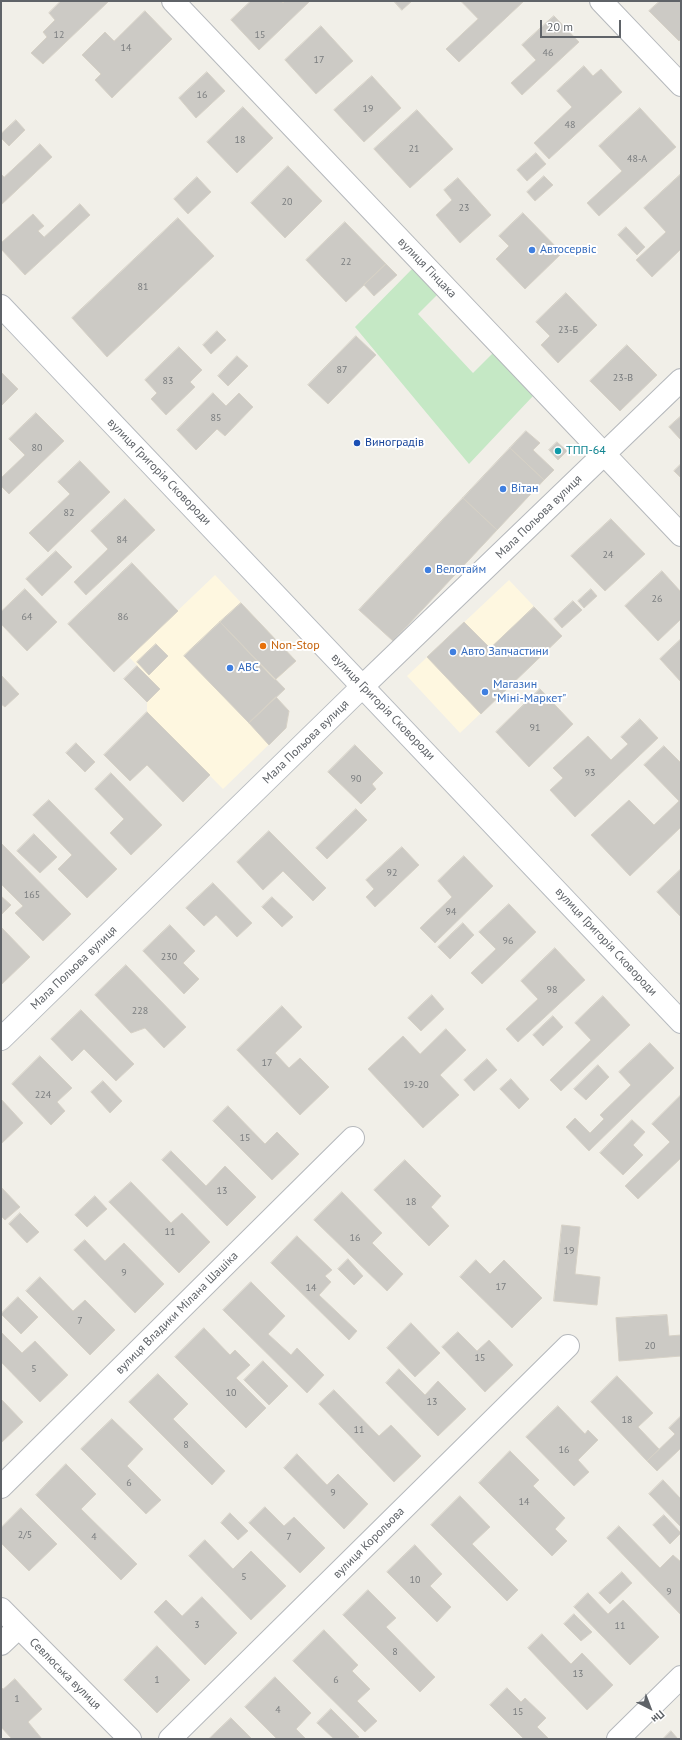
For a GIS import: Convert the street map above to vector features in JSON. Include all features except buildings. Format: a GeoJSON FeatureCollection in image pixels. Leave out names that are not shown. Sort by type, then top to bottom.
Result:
{"type":"FeatureCollection","features":[{"type":"Feature","properties":{"kind":"street","name":"вулиця Гінцака"},"geometry":{"type":"LineString","coordinates":[[173,1],[681,535]]}},
{"type":"Feature","properties":{"kind":"street"},"geometry":{"type":"LineString","coordinates":[[601,1],[681,85]]}},
{"type":"Feature","properties":{"kind":"street","name":"вулиця Григорія Сковороди"},"geometry":{"type":"LineString","coordinates":[[1,306],[681,1022]]}},
{"type":"Feature","properties":{"kind":"street","name":"Мала Польова вулиця"},"geometry":{"type":"LineString","coordinates":[[1,1039],[363,686],[681,380]]}},
{"type":"Feature","properties":{"kind":"street","name":"вулиця Владики Мілана Шашіка"},"geometry":{"type":"LineString","coordinates":[[1,1487],[353,1138]]}},
{"type":"Feature","properties":{"kind":"street","name":"вулиця Корольова"},"geometry":{"type":"LineString","coordinates":[[170,1739],[568,1346]]}},
{"type":"Feature","properties":{"kind":"street","name":"Севлюська вулиця"},"geometry":{"type":"LineString","coordinates":[[1,1609],[130,1739]]}},
{"type":"Feature","properties":{"kind":"street"},"geometry":{"type":"LineString","coordinates":[[1,1644],[19,1627]]}},
{"type":"Feature","properties":{"kind":"street"},"geometry":{"type":"LineString","coordinates":[[618,1739],[681,1677]]}},
{"type":"Feature","properties":{"kind":"shaded area"},"geometry":{"type":"Polygon","coordinates":[[[215,575],[296,661],[276,680],[285,689],[276,697],[289,711],[286,728],[223,789],[147,712],[147,702],[160,689],[129,657],[215,575]]]}},
{"type":"Feature","properties":{"kind":"shaded area"},"geometry":{"type":"Polygon","coordinates":[[[509,580],[562,636],[460,733],[407,676],[509,580]]]}},
{"type":"Feature","properties":{"kind":"green space"},"geometry":{"type":"Polygon","coordinates":[[[414,267],[438,294],[418,314],[473,373],[493,353],[533,396],[469,464],[355,327],[414,267]]]}},
{"type":"Feature","properties":{"kind":"place","name":"Автосервіс"},"geometry":{"type":"Point","coordinates":[532,250]}},
{"type":"Feature","properties":{"kind":"place","name":"Виноградів"},"geometry":{"type":"Point","coordinates":[357,443]}},
{"type":"Feature","properties":{"kind":"place","name":"ТПП-64"},"geometry":{"type":"Point","coordinates":[558,451]}},
{"type":"Feature","properties":{"kind":"place","name":"Вітан"},"geometry":{"type":"Point","coordinates":[503,489]}},
{"type":"Feature","properties":{"kind":"place","name":"Велотайм"},"geometry":{"type":"Point","coordinates":[428,570]}},
{"type":"Feature","properties":{"kind":"place","name":"Non-Stop"},"geometry":{"type":"Point","coordinates":[263,646]}},
{"type":"Feature","properties":{"kind":"place","name":"Авто Запчастини"},"geometry":{"type":"Point","coordinates":[453,652]}},
{"type":"Feature","properties":{"kind":"place","name":"ABC"},"geometry":{"type":"Point","coordinates":[230,668]}},
{"type":"Feature","properties":{"kind":"place","name":"Магазин \"Міні-Маркет\""},"geometry":{"type":"Point","coordinates":[485,692]}}]}
